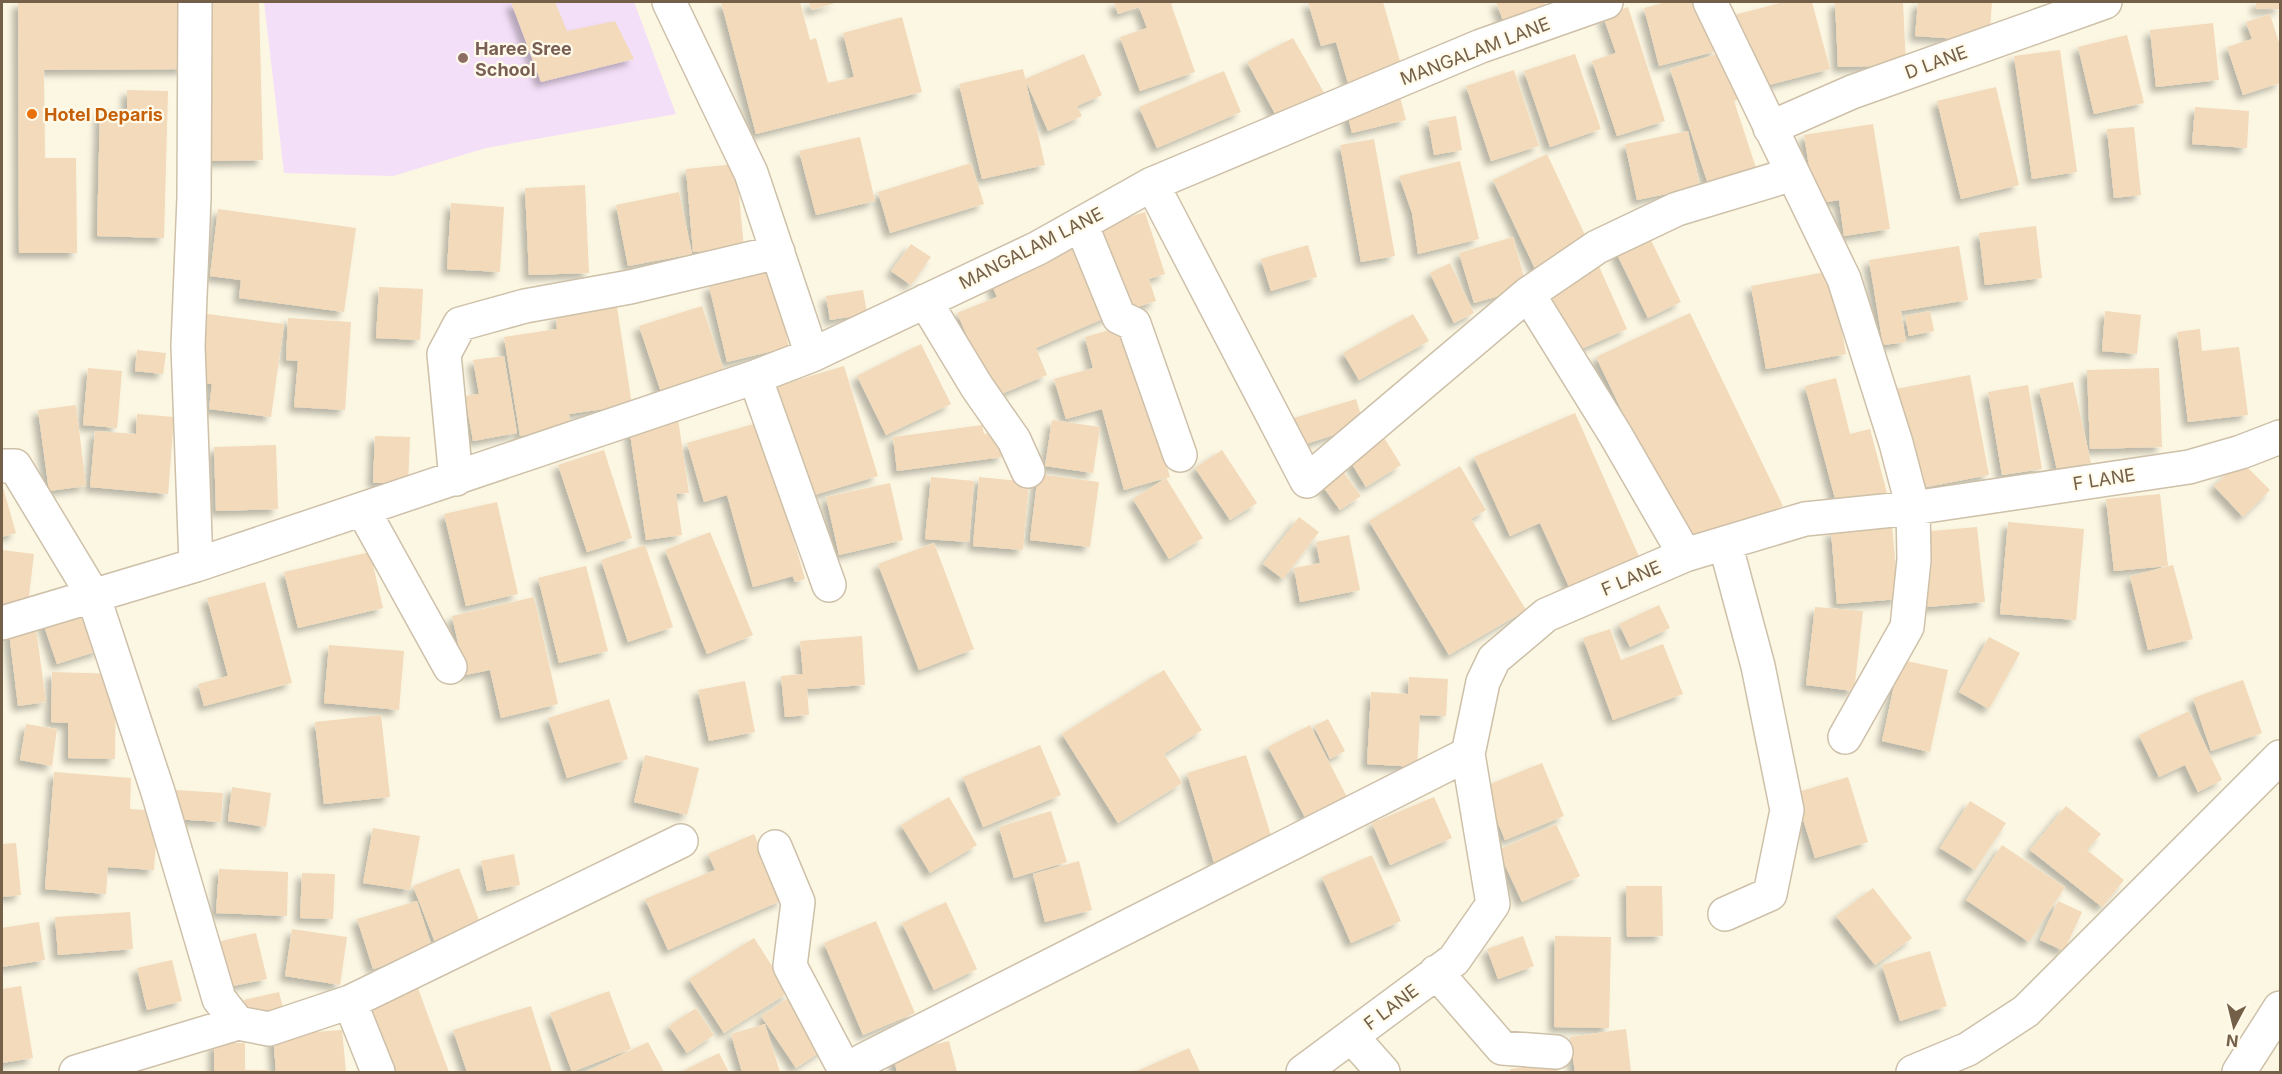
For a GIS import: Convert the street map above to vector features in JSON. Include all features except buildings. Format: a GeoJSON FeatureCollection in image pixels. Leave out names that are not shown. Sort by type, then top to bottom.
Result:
{"type":"FeatureCollection","features":[{"type":"Feature","properties":{"kind":"street"},"geometry":{"type":"LineString","coordinates":[[195,2],[194,198],[188,346],[196,565]]}},
{"type":"Feature","properties":{"kind":"street"},"geometry":{"type":"LineString","coordinates":[[669,2],[751,173],[812,356]]}},
{"type":"Feature","properties":{"kind":"street","name":"MANGALAM LANE"},"geometry":{"type":"LineString","coordinates":[[2,622],[196,565],[456,479],[812,356],[1038,248],[1152,184],[1481,46],[1606,2]]}},
{"type":"Feature","properties":{"kind":"street"},"geometry":{"type":"LineString","coordinates":[[1710,2],[1844,279],[1896,443],[1913,508],[1914,560],[1907,627],[1845,737]]}},
{"type":"Feature","properties":{"kind":"street","name":"D LANE"},"geometry":{"type":"LineString","coordinates":[[1770,128],[1852,92],[2105,2]]}},
{"type":"Feature","properties":{"kind":"street"},"geometry":{"type":"LineString","coordinates":[[1152,184],[1307,481],[1528,294],[1597,246],[1677,208],[1793,174]]}},
{"type":"Feature","properties":{"kind":"street"},"geometry":{"type":"LineString","coordinates":[[1081,224],[1119,317],[1134,324],[1180,455]]}},
{"type":"Feature","properties":{"kind":"street"},"geometry":{"type":"LineString","coordinates":[[456,479],[444,354],[459,324],[525,306],[630,287],[778,252]]}},
{"type":"Feature","properties":{"kind":"street"},"geometry":{"type":"LineString","coordinates":[[1528,294],[1615,434],[1685,555]]}},
{"type":"Feature","properties":{"kind":"street"},"geometry":{"type":"LineString","coordinates":[[925,301],[977,387],[1014,440],[1028,471]]}},
{"type":"Feature","properties":{"kind":"street"},"geometry":{"type":"LineString","coordinates":[[755,377],[829,585]]}},
{"type":"Feature","properties":{"kind":"street","name":"F LANE"},"geometry":{"type":"LineString","coordinates":[[1303,1072],[1454,960],[1493,904],[1468,754],[1484,681],[1494,659],[1546,615],[1685,555],[1805,519],[1913,508],[2189,466],[2241,452],[2280,437]]}},
{"type":"Feature","properties":{"kind":"street"},"geometry":{"type":"LineString","coordinates":[[2,466],[15,466],[93,595],[158,792],[219,999],[238,1023]]}},
{"type":"Feature","properties":{"kind":"street"},"geometry":{"type":"LineString","coordinates":[[363,510],[450,667]]}},
{"type":"Feature","properties":{"kind":"street"},"geometry":{"type":"LineString","coordinates":[[1725,543],[1758,666],[1787,810],[1770,894],[1725,914]]}},
{"type":"Feature","properties":{"kind":"street"},"geometry":{"type":"LineString","coordinates":[[775,847],[798,902],[790,966],[845,1072],[862,1060],[1468,754]]}},
{"type":"Feature","properties":{"kind":"street"},"geometry":{"type":"LineString","coordinates":[[1913,1072],[1968,1049],[2026,1011],[2280,757]]}},
{"type":"Feature","properties":{"kind":"street"},"geometry":{"type":"LineString","coordinates":[[76,1072],[238,1023],[269,1029],[350,1002],[681,841]]}},
{"type":"Feature","properties":{"kind":"street"},"geometry":{"type":"LineString","coordinates":[[1436,972],[1502,1048],[1556,1052]]}},
{"type":"Feature","properties":{"kind":"street"},"geometry":{"type":"LineString","coordinates":[[350,1002],[378,1072]]}},
{"type":"Feature","properties":{"kind":"street"},"geometry":{"type":"LineString","coordinates":[[2239,1072],[2280,1008]]}},
{"type":"Feature","properties":{"kind":"street"},"geometry":{"type":"LineString","coordinates":[[1352,1036],[1383,1072]]}},
{"type":"Feature","properties":{"kind":"shaded area","name":"Haree Sree School"},"geometry":{"type":"Polygon","coordinates":[[[264,2],[634,2],[676,114],[486,148],[393,176],[284,173],[264,2]]]}},
{"type":"Feature","properties":{"kind":"place","name":"Haree Sree School"},"geometry":{"type":"Point","coordinates":[463,58]}},
{"type":"Feature","properties":{"kind":"place","name":"Hotel Deparis"},"geometry":{"type":"Point","coordinates":[32,114]}}]}
